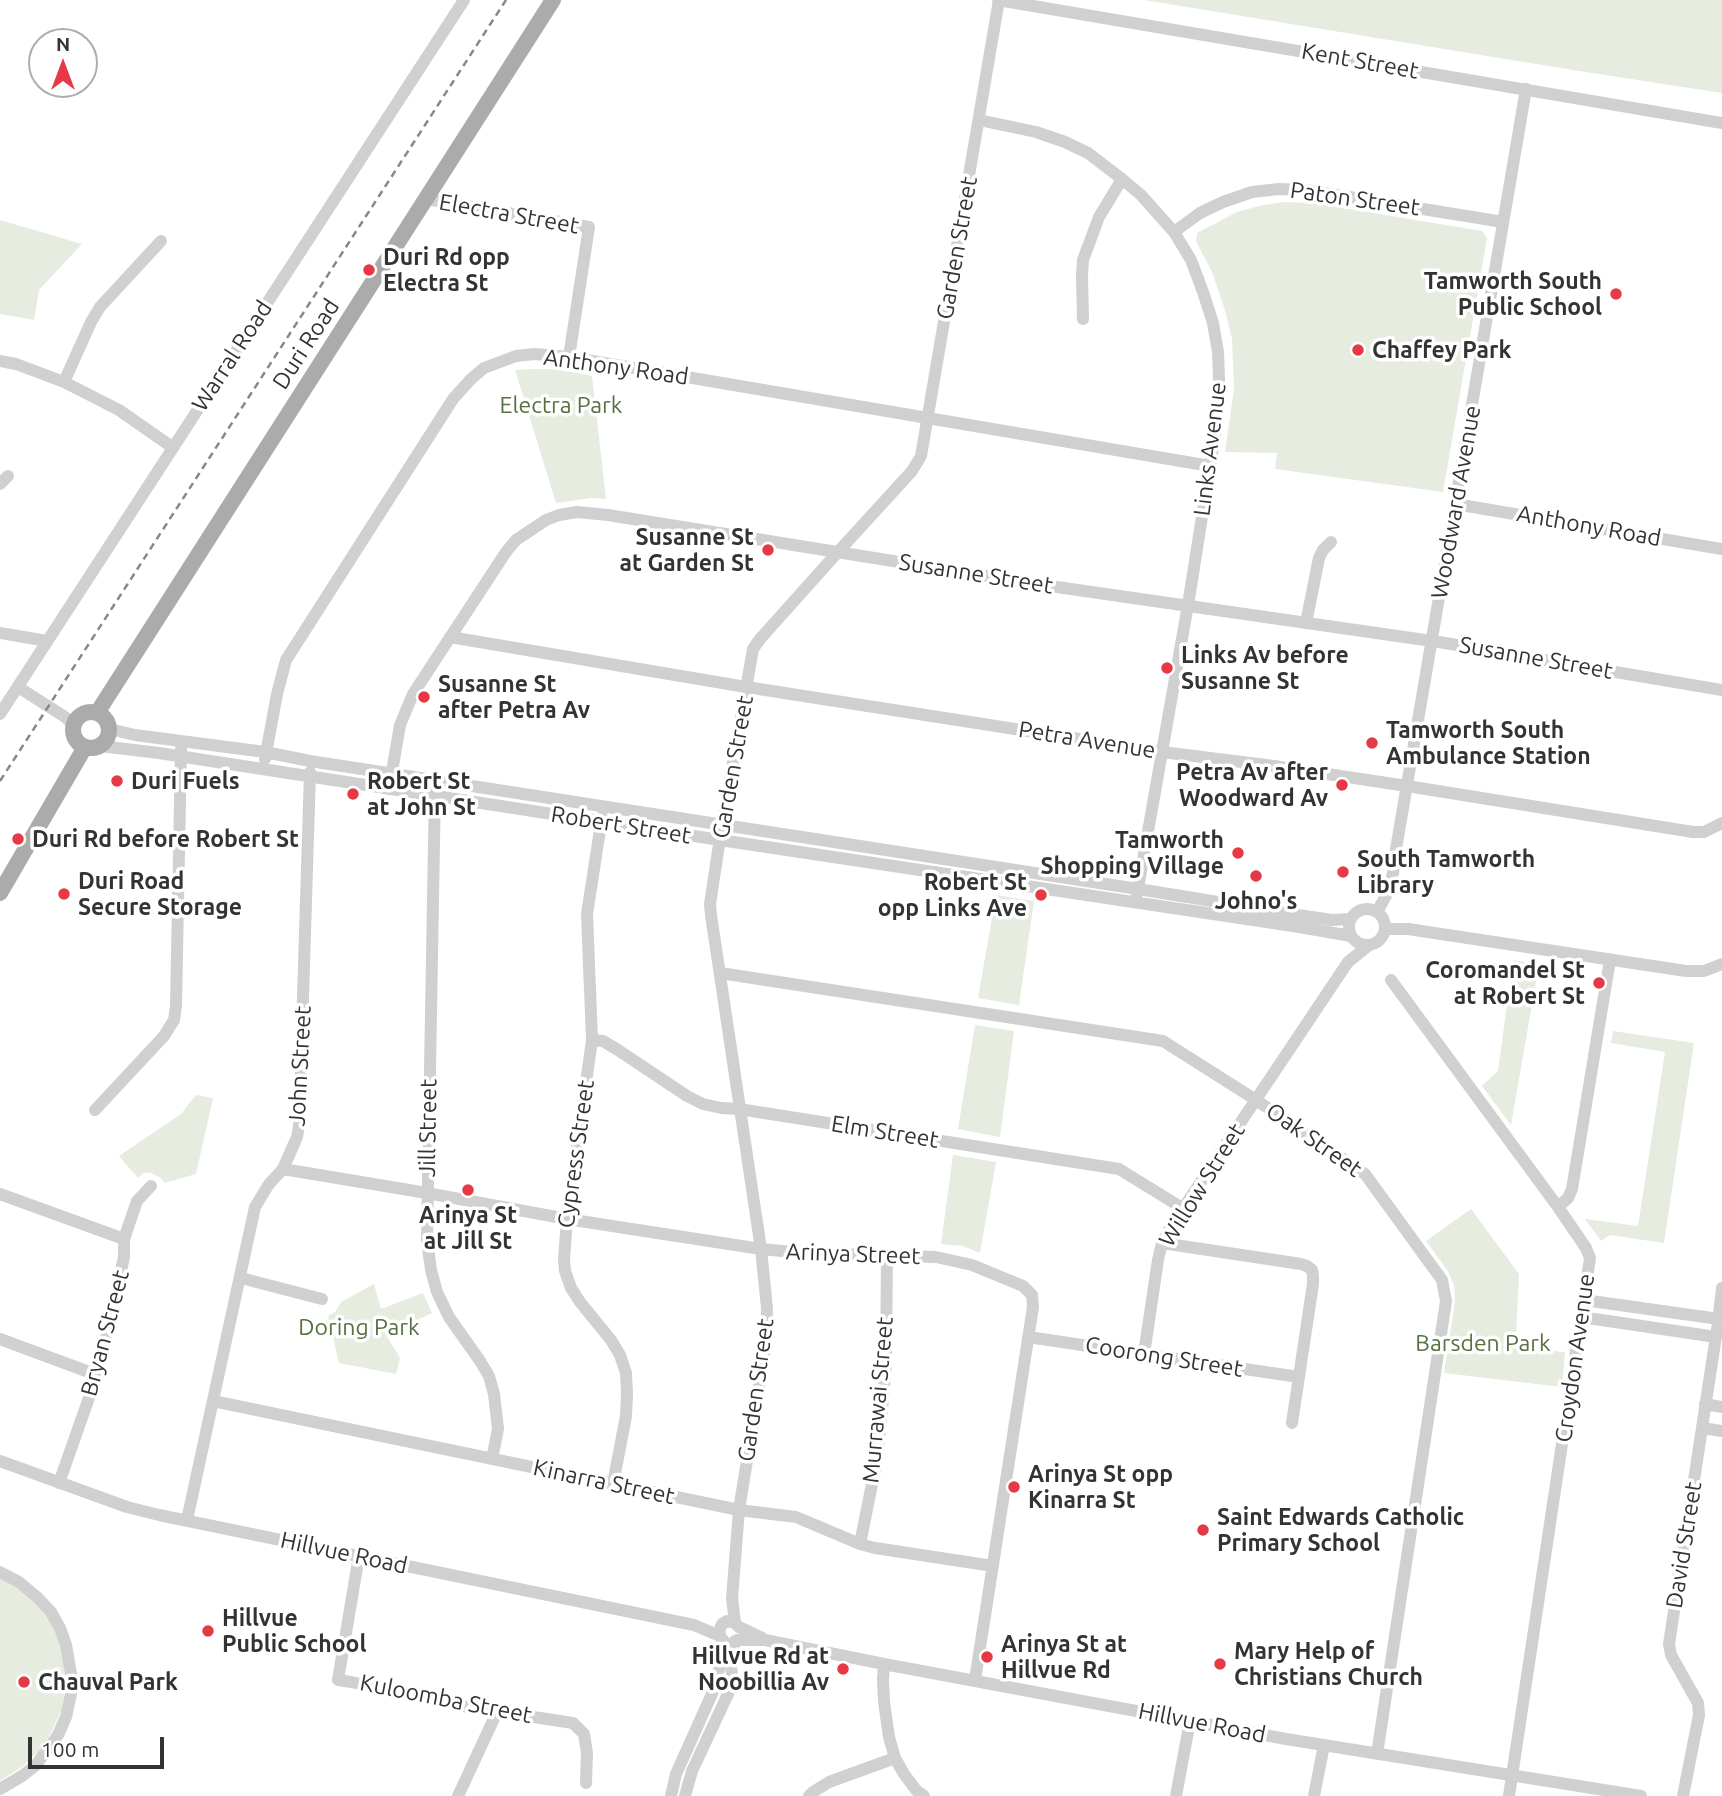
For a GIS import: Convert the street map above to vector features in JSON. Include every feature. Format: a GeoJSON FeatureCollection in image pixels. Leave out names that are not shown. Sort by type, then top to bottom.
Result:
{"type":"FeatureCollection","features":[{"type":"Feature","properties":{"kind":"main road","name":"Duri Road"},"geometry":{"type":"LineString","coordinates":[[97,713],[553,0]]}},
{"type":"Feature","properties":{"kind":"main road"},"geometry":{"type":"LineString","coordinates":[[0,893],[92,747],[107,739],[110,729],[106,719],[97,713],[85,713],[74,725],[74,736],[76,741],[92,747]]}},
{"type":"Feature","properties":{"kind":"street","name":"Warral Road"},"geometry":{"type":"LineString","coordinates":[[0,713],[464,0]]}},
{"type":"Feature","properties":{"kind":"street","name":"Kent Street"},"geometry":{"type":"LineString","coordinates":[[999,0],[1722,123]]}},
{"type":"Feature","properties":{"kind":"street","name":"Garden Street"},"geometry":{"type":"LineString","coordinates":[[685,1796],[692,1771],[729,1692],[732,1676],[729,1632],[739,1510],[767,1332],[761,1249],[710,904],[752,653],[756,643],[918,463],[924,448],[999,0]]}},
{"type":"Feature","properties":{"kind":"street","name":"Woodward Avenue"},"geometry":{"type":"LineString","coordinates":[[1377,912],[1388,892],[1393,873],[1526,89]]}},
{"type":"Feature","properties":{"kind":"street","name":"Links Avenue"},"geometry":{"type":"LineString","coordinates":[[979,120],[1035,132],[1065,142],[1088,153],[1122,179],[1174,232],[1191,260],[1213,323],[1218,352],[1219,402],[1188,605],[1135,902]]}},
{"type":"Feature","properties":{"kind":"street"},"geometry":{"type":"LineString","coordinates":[[1083,319],[1083,260],[1099,217],[1122,179]]}},
{"type":"Feature","properties":{"kind":"street","name":"Paton Street"},"geometry":{"type":"LineString","coordinates":[[1174,232],[1200,213],[1223,202],[1252,192],[1279,189],[1307,190],[1503,222]]}},
{"type":"Feature","properties":{"kind":"street","name":"Electra Street"},"geometry":{"type":"LineString","coordinates":[[426,199],[589,227],[569,357]]}},
{"type":"Feature","properties":{"kind":"street"},"geometry":{"type":"LineString","coordinates":[[64,382],[100,307],[161,241]]}},
{"type":"Feature","properties":{"kind":"street","name":"Anthony Road"},"geometry":{"type":"LineString","coordinates":[[264,770],[265,752],[286,660],[453,399],[484,368],[516,356],[534,354],[569,357],[1210,466]]}},
{"type":"Feature","properties":{"kind":"street"},"geometry":{"type":"LineString","coordinates":[[0,360],[64,382],[119,410],[172,447]]}},
{"type":"Feature","properties":{"kind":"street","name":"Anthony Road"},"geometry":{"type":"LineString","coordinates":[[1455,504],[1722,549]]}},
{"type":"Feature","properties":{"kind":"street","name":"Susanne Street"},"geometry":{"type":"LineString","coordinates":[[389,789],[400,725],[412,694],[506,552],[516,540],[546,520],[577,512],[1029,583],[1432,641],[1722,690]]}},
{"type":"Feature","properties":{"kind":"street"},"geometry":{"type":"LineString","coordinates":[[1306,623],[1319,558],[1331,542]]}},
{"type":"Feature","properties":{"kind":"street"},"geometry":{"type":"LineString","coordinates":[[0,633],[47,641]]}},
{"type":"Feature","properties":{"kind":"street","name":"Petra Avenue"},"geometry":{"type":"LineString","coordinates":[[450,637],[746,688],[1162,752],[1407,786],[1692,832],[1704,832],[1722,823]]}},
{"type":"Feature","properties":{"kind":"street"},"geometry":{"type":"LineString","coordinates":[[18,687],[74,725]]}},
{"type":"Feature","properties":{"kind":"street","name":"Robert Street"},"geometry":{"type":"LineString","coordinates":[[110,729],[1323,919],[1351,919]]}},
{"type":"Feature","properties":{"kind":"street"},"geometry":{"type":"LineString","coordinates":[[95,1110],[164,1036],[174,1020],[181,741]]}},
{"type":"Feature","properties":{"kind":"street","name":"Robert Street"},"geometry":{"type":"LineString","coordinates":[[92,747],[181,757],[435,795],[1351,937]]}},
{"type":"Feature","properties":{"kind":"street","name":"John Street"},"geometry":{"type":"LineString","coordinates":[[187,1520],[255,1207],[269,1184],[283,1169],[297,1137],[300,1114],[310,761]]}},
{"type":"Feature","properties":{"kind":"street","name":"Jill Street"},"geometry":{"type":"LineString","coordinates":[[435,780],[428,1252],[437,1292],[449,1317],[484,1368],[494,1394],[498,1429],[492,1459]]}},
{"type":"Feature","properties":{"kind":"street","name":"Cypress Street"},"geometry":{"type":"LineString","coordinates":[[604,806],[587,914],[592,1040],[567,1219],[564,1260],[571,1288],[611,1340],[626,1373],[625,1416],[613,1484]]}},
{"type":"Feature","properties":{"kind":"street"},"geometry":{"type":"LineString","coordinates":[[1366,909],[1377,912],[1384,919],[1386,929],[1382,939],[1374,945],[1359,944],[1351,937],[1351,919],[1366,909]]}},
{"type":"Feature","properties":{"kind":"street"},"geometry":{"type":"LineString","coordinates":[[1386,929],[1408,929],[1695,972],[1722,964]]}},
{"type":"Feature","properties":{"kind":"street","name":"Willow Street"},"geometry":{"type":"LineString","coordinates":[[1348,962],[1351,937]]}},
{"type":"Feature","properties":{"kind":"street","name":"Willow Street"},"geometry":{"type":"LineString","coordinates":[[1144,1354],[1158,1260],[1162,1243],[1170,1228],[1348,962],[1368,946]]}},
{"type":"Feature","properties":{"kind":"street"},"geometry":{"type":"LineString","coordinates":[[1558,1207],[1568,1198],[1572,1189],[1610,960]]}},
{"type":"Feature","properties":{"kind":"street","name":"Oak Street"},"geometry":{"type":"LineString","coordinates":[[720,973],[1163,1041],[1365,1174],[1442,1280],[1446,1301],[1377,1754]]}},
{"type":"Feature","properties":{"kind":"street","name":"Croydon Avenue"},"geometry":{"type":"LineString","coordinates":[[1391,980],[1558,1207],[1590,1258],[1509,1796]]}},
{"type":"Feature","properties":{"kind":"street","name":"Elm Street"},"geometry":{"type":"LineString","coordinates":[[592,1040],[603,1041],[703,1104],[1119,1169],[1184,1209]]}},
{"type":"Feature","properties":{"kind":"street","name":"Arinya Street"},"geometry":{"type":"LineString","coordinates":[[283,1169],[567,1219],[761,1249],[936,1257],[972,1265],[1028,1290],[1033,1301],[975,1680]]}},
{"type":"Feature","properties":{"kind":"street","name":"Bryan Street"},"geometry":{"type":"LineString","coordinates":[[59,1483],[97,1375],[126,1249],[124,1239],[137,1201],[151,1186]]}},
{"type":"Feature","properties":{"kind":"street"},"geometry":{"type":"LineString","coordinates":[[0,1194],[124,1239]]}},
{"type":"Feature","properties":{"kind":"street"},"geometry":{"type":"LineString","coordinates":[[1162,1243],[1301,1264],[1312,1270],[1313,1284],[1292,1423]]}},
{"type":"Feature","properties":{"kind":"street","name":"Murrawai Street"},"geometry":{"type":"LineString","coordinates":[[860,1544],[877,1459],[882,1409],[886,1363],[887,1255]]}},
{"type":"Feature","properties":{"kind":"street"},"geometry":{"type":"LineString","coordinates":[[241,1278],[322,1299]]}},
{"type":"Feature","properties":{"kind":"street","name":"David Street"},"geometry":{"type":"LineString","coordinates":[[1683,1796],[1699,1715],[1698,1703],[1671,1655],[1669,1644],[1722,1287]]}},
{"type":"Feature","properties":{"kind":"street"},"geometry":{"type":"LineString","coordinates":[[1584,1300],[1719,1319]]}},
{"type":"Feature","properties":{"kind":"street"},"geometry":{"type":"LineString","coordinates":[[1581,1317],[1716,1337]]}},
{"type":"Feature","properties":{"kind":"street","name":"Coorong Street"},"geometry":{"type":"LineString","coordinates":[[1028,1337],[1299,1377]]}},
{"type":"Feature","properties":{"kind":"street"},"geometry":{"type":"LineString","coordinates":[[0,1339],[97,1375]]}},
{"type":"Feature","properties":{"kind":"street","name":"Kinarra Street"},"geometry":{"type":"LineString","coordinates":[[213,1401],[739,1510],[796,1517],[875,1548],[993,1566]]}},
{"type":"Feature","properties":{"kind":"street"},"geometry":{"type":"LineString","coordinates":[[1705,1404],[1722,1407]]}},
{"type":"Feature","properties":{"kind":"street"},"geometry":{"type":"LineString","coordinates":[[1702,1428],[1722,1431]]}},
{"type":"Feature","properties":{"kind":"street","name":"Hillvue Road"},"geometry":{"type":"LineString","coordinates":[[0,1461],[127,1507],[765,1640],[1324,1745],[1641,1796]]}},
{"type":"Feature","properties":{"kind":"street","name":"Kuloomba Street"},"geometry":{"type":"LineString","coordinates":[[359,1556],[338,1680],[497,1712],[573,1723],[584,1734],[587,1753],[586,1783]]}},
{"type":"Feature","properties":{"kind":"street"},"geometry":{"type":"LineString","coordinates":[[0,1572],[19,1582],[51,1612],[66,1645],[72,1679],[66,1717],[58,1735],[36,1765],[4,1791]]}},
{"type":"Feature","properties":{"kind":"street","name":"Garden Street"},"geometry":{"type":"LineString","coordinates":[[671,1796],[676,1774],[715,1687],[729,1632]]}},
{"type":"Feature","properties":{"kind":"street"},"geometry":{"type":"LineString","coordinates":[[884,1664],[883,1690],[889,1737],[895,1758],[916,1790],[924,1796]]}},
{"type":"Feature","properties":{"kind":"street"},"geometry":{"type":"LineString","coordinates":[[458,1796],[497,1712]]}},
{"type":"Feature","properties":{"kind":"street"},"geometry":{"type":"LineString","coordinates":[[1177,1796],[1190,1721]]}},
{"type":"Feature","properties":{"kind":"street"},"geometry":{"type":"LineString","coordinates":[[1314,1796],[1324,1745]]}},
{"type":"Feature","properties":{"kind":"street"},"geometry":{"type":"LineString","coordinates":[[809,1796],[821,1786],[895,1758]]}},
{"type":"Feature","properties":{"kind":"green space"},"geometry":{"type":"Polygon","coordinates":[[[1144,0],[1722,0],[1722,93],[1573,70],[1144,0]]]}},
{"type":"Feature","properties":{"kind":"green space","name":"Chaffey Park"},"geometry":{"type":"Polygon","coordinates":[[[1284,202],[1313,203],[1482,231],[1487,238],[1443,492],[1275,469],[1277,453],[1225,452],[1234,389],[1232,339],[1212,272],[1196,241],[1197,233],[1237,212],[1284,202]]]}},
{"type":"Feature","properties":{"kind":"green space"},"geometry":{"type":"Polygon","coordinates":[[[0,220],[82,244],[39,290],[34,320],[0,314],[0,220]]]}},
{"type":"Feature","properties":{"kind":"green space","name":"Electra Park"},"geometry":{"type":"Polygon","coordinates":[[[555,369],[592,376],[606,499],[591,498],[556,503],[515,370],[555,369]]]}},
{"type":"Feature","properties":{"kind":"green space"},"geometry":{"type":"Polygon","coordinates":[[[996,895],[1034,901],[1019,1005],[978,998],[996,895]]]}},
{"type":"Feature","properties":{"kind":"green space"},"geometry":{"type":"Polygon","coordinates":[[[1513,960],[1539,964],[1511,1125],[1482,1086],[1498,1071],[1513,960]]]}},
{"type":"Feature","properties":{"kind":"green space"},"geometry":{"type":"Polygon","coordinates":[[[975,1025],[1014,1031],[1000,1137],[958,1129],[975,1025]]]}},
{"type":"Feature","properties":{"kind":"green space"},"geometry":{"type":"Polygon","coordinates":[[[1613,1031],[1694,1043],[1664,1243],[1610,1235],[1601,1241],[1585,1219],[1638,1226],[1665,1052],[1611,1043],[1613,1031]]]}},
{"type":"Feature","properties":{"kind":"green space"},"geometry":{"type":"Polygon","coordinates":[[[196,1095],[213,1098],[196,1174],[164,1183],[161,1178],[151,1173],[144,1173],[138,1178],[119,1156],[181,1114],[196,1095]]]}},
{"type":"Feature","properties":{"kind":"green space"},"geometry":{"type":"Polygon","coordinates":[[[953,1155],[996,1162],[980,1253],[963,1246],[941,1244],[953,1155]]]}},
{"type":"Feature","properties":{"kind":"green space","name":"Barsden Park"},"geometry":{"type":"Polygon","coordinates":[[[1471,1209],[1519,1274],[1516,1335],[1533,1349],[1565,1352],[1562,1387],[1444,1373],[1455,1302],[1454,1285],[1448,1271],[1426,1241],[1471,1209]]]}},
{"type":"Feature","properties":{"kind":"green space","name":"Doring Park"},"geometry":{"type":"Polygon","coordinates":[[[374,1284],[381,1309],[423,1293],[432,1313],[386,1335],[400,1358],[396,1374],[339,1363],[328,1316],[336,1311],[341,1302],[374,1284]]]}},
{"type":"Feature","properties":{"kind":"green space","name":"Chauval Park"},"geometry":{"type":"Polygon","coordinates":[[[0,1574],[46,1610],[62,1645],[66,1683],[62,1709],[39,1751],[23,1766],[0,1781],[0,1574]]]}},
{"type":"Feature","properties":{"kind":"railway"},"geometry":{"type":"LineString","coordinates":[[0,781],[506,0]]}},
{"type":"Feature","properties":{"kind":"place","name":"Duri Rd opp Electra St"},"geometry":{"type":"Point","coordinates":[369,270]}},
{"type":"Feature","properties":{"kind":"place","name":"Tamworth South Public School"},"geometry":{"type":"Point","coordinates":[1616,294]}},
{"type":"Feature","properties":{"kind":"place","name":"Chaffey Park"},"geometry":{"type":"Point","coordinates":[1358,350]}},
{"type":"Feature","properties":{"kind":"place","name":"Susanne St at Garden St"},"geometry":{"type":"Point","coordinates":[768,550]}},
{"type":"Feature","properties":{"kind":"place","name":"Links Av before Susanne St"},"geometry":{"type":"Point","coordinates":[1167,668]}},
{"type":"Feature","properties":{"kind":"place","name":"Susanne St after Petra Av"},"geometry":{"type":"Point","coordinates":[424,697]}},
{"type":"Feature","properties":{"kind":"place","name":"Tamworth South Ambulance Station"},"geometry":{"type":"Point","coordinates":[1372,743]}},
{"type":"Feature","properties":{"kind":"place","name":"Duri Fuels"},"geometry":{"type":"Point","coordinates":[117,781]}},
{"type":"Feature","properties":{"kind":"place","name":"Petra Av after Woodward Av"},"geometry":{"type":"Point","coordinates":[1342,785]}},
{"type":"Feature","properties":{"kind":"place","name":"Robert St at John St"},"geometry":{"type":"Point","coordinates":[353,794]}},
{"type":"Feature","properties":{"kind":"place","name":"Duri Rd before Robert St"},"geometry":{"type":"Point","coordinates":[18,839]}},
{"type":"Feature","properties":{"kind":"place","name":"Tamworth Shopping Village"},"geometry":{"type":"Point","coordinates":[1238,853]}},
{"type":"Feature","properties":{"kind":"place","name":"South Tamworth Library"},"geometry":{"type":"Point","coordinates":[1343,872]}},
{"type":"Feature","properties":{"kind":"place","name":"Johno's"},"geometry":{"type":"Point","coordinates":[1256,876]}},
{"type":"Feature","properties":{"kind":"place","name":"Duri Road Secure Storage"},"geometry":{"type":"Point","coordinates":[64,894]}},
{"type":"Feature","properties":{"kind":"place","name":"Robert St opp Links Ave"},"geometry":{"type":"Point","coordinates":[1041,895]}},
{"type":"Feature","properties":{"kind":"place","name":"Coromandel St at Robert St"},"geometry":{"type":"Point","coordinates":[1599,983]}},
{"type":"Feature","properties":{"kind":"place","name":"Arinya St at Jill St"},"geometry":{"type":"Point","coordinates":[468,1190]}},
{"type":"Feature","properties":{"kind":"place","name":"Arinya St opp Kinarra St"},"geometry":{"type":"Point","coordinates":[1014,1487]}},
{"type":"Feature","properties":{"kind":"place","name":"Saint Edwards Catholic Primary School"},"geometry":{"type":"Point","coordinates":[1203,1530]}},
{"type":"Feature","properties":{"kind":"place","name":"Hillvue Public School"},"geometry":{"type":"Point","coordinates":[208,1631]}},
{"type":"Feature","properties":{"kind":"place","name":"Arinya St at Hillvue Rd"},"geometry":{"type":"Point","coordinates":[987,1657]}},
{"type":"Feature","properties":{"kind":"place","name":"Mary Help of Christians Church"},"geometry":{"type":"Point","coordinates":[1220,1664]}},
{"type":"Feature","properties":{"kind":"place","name":"Hillvue Rd at Noobillia Av"},"geometry":{"type":"Point","coordinates":[843,1669]}},
{"type":"Feature","properties":{"kind":"place","name":"Chauval Park"},"geometry":{"type":"Point","coordinates":[24,1682]}}]}
